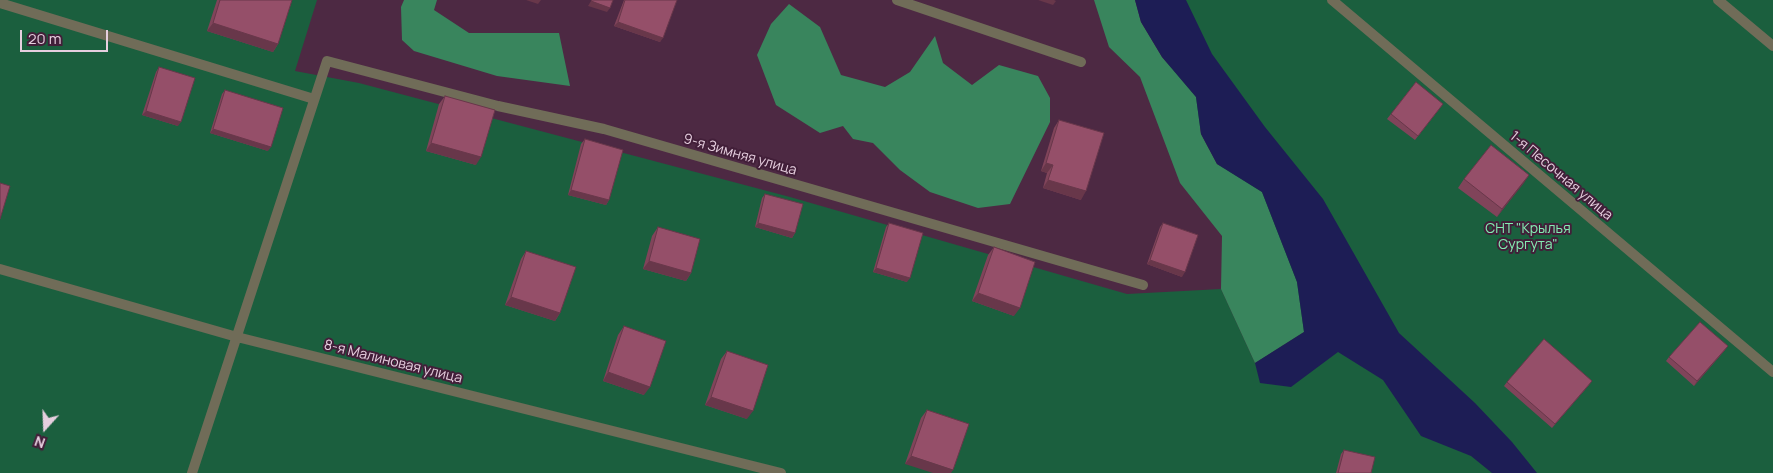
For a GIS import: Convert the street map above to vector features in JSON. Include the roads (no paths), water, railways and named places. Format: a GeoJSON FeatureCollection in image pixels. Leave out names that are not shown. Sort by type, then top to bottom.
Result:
{"type":"FeatureCollection","features":[{"type":"Feature","properties":{"kind":"street"},"geometry":{"type":"LineString","coordinates":[[897,0],[1081,62]]}},
{"type":"Feature","properties":{"kind":"street","name":"1-я Песочная улица"},"geometry":{"type":"LineString","coordinates":[[1332,0],[1773,372]]}},
{"type":"Feature","properties":{"kind":"street"},"geometry":{"type":"LineString","coordinates":[[1718,0],[1773,46]]}},
{"type":"Feature","properties":{"kind":"street"},"geometry":{"type":"LineString","coordinates":[[0,3],[314,99],[192,473]]}},
{"type":"Feature","properties":{"kind":"street","name":"9-я Зимняя улица"},"geometry":{"type":"LineString","coordinates":[[314,99],[327,61],[498,106],[604,129],[1143,285]]}},
{"type":"Feature","properties":{"kind":"street","name":"8-я Малиновая улица"},"geometry":{"type":"LineString","coordinates":[[0,269],[237,337],[781,473]]}},
{"type":"Feature","properties":{"kind":"park label","name":"CНТ \"Крылья Сургута\""},"geometry":{"type":"Point","coordinates":[1528,237]}}]}
